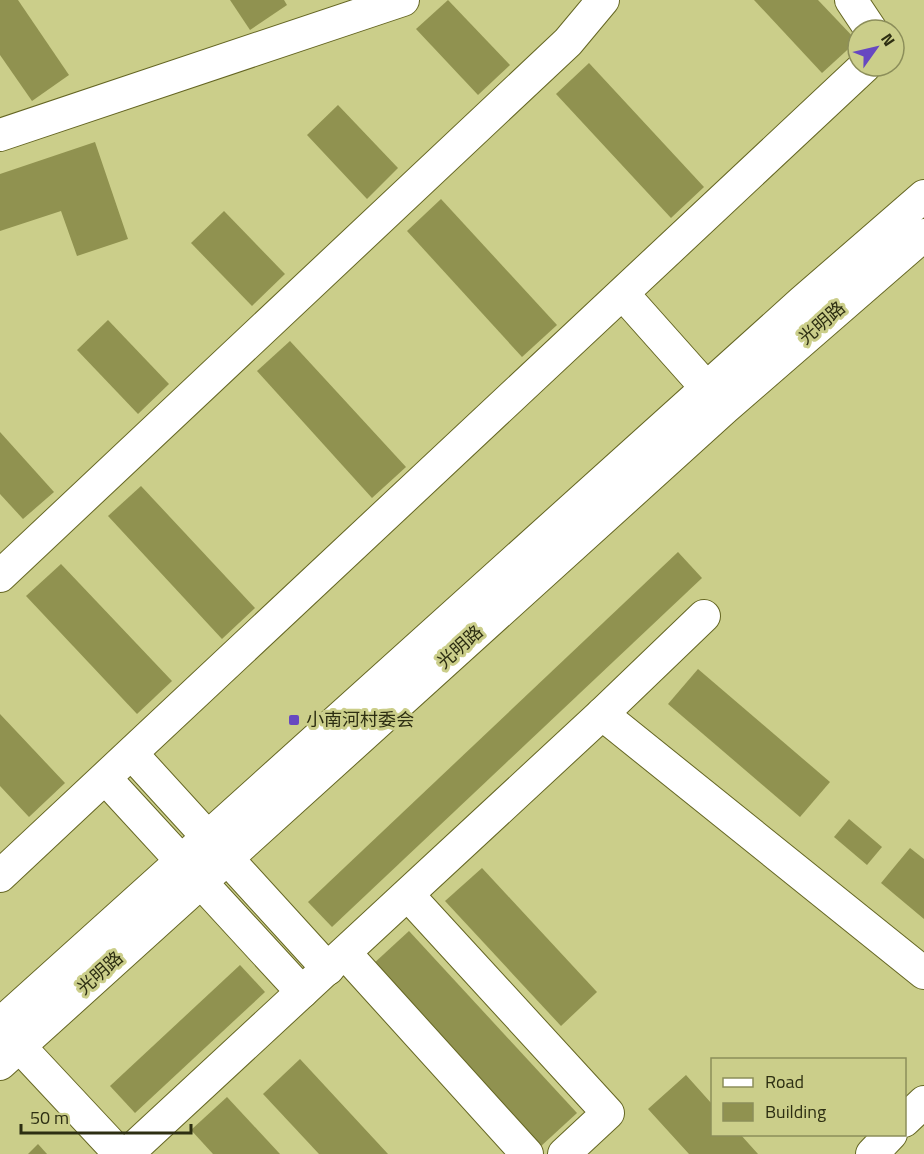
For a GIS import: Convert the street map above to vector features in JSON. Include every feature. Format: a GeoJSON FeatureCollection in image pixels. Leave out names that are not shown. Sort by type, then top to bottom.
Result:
{"type":"FeatureCollection","features":[{"type":"Feature","properties":{"kind":"street"},"geometry":{"type":"LineString","coordinates":[[0,135],[403,0]]}},
{"type":"Feature","properties":{"kind":"street"},"geometry":{"type":"LineString","coordinates":[[0,576],[568,42],[603,0]]}},
{"type":"Feature","properties":{"kind":"street"},"geometry":{"type":"LineString","coordinates":[[851,0],[863,18]]}},
{"type":"Feature","properties":{"kind":"street"},"geometry":{"type":"LineString","coordinates":[[0,876],[852,78]]}},
{"type":"Feature","properties":{"kind":"street","name":"光明路"},"geometry":{"type":"LineString","coordinates":[[5,1040],[716,398],[924,196]]}},
{"type":"Feature","properties":{"kind":"street","name":"光明路"},"geometry":{"type":"LineString","coordinates":[[716,398],[924,235]]}},
{"type":"Feature","properties":{"kind":"street"},"geometry":{"type":"LineString","coordinates":[[622,294],[716,398]]}},
{"type":"Feature","properties":{"kind":"street"},"geometry":{"type":"LineString","coordinates":[[127,1154],[408,895],[704,616]]}},
{"type":"Feature","properties":{"kind":"street"},"geometry":{"type":"LineString","coordinates":[[602,714],[924,973]]}},
{"type":"Feature","properties":{"kind":"street"},"geometry":{"type":"LineString","coordinates":[[132,754],[216,849],[336,961],[527,1154]]}},
{"type":"Feature","properties":{"kind":"street"},"geometry":{"type":"LineString","coordinates":[[106,779],[189,873],[302,992]]}},
{"type":"Feature","properties":{"kind":"street"},"geometry":{"type":"LineString","coordinates":[[408,895],[608,1113],[564,1154]]}},
{"type":"Feature","properties":{"kind":"street"},"geometry":{"type":"LineString","coordinates":[[5,1040],[120,1154]]}},
{"type":"Feature","properties":{"kind":"street"},"geometry":{"type":"LineString","coordinates":[[906,1119],[924,1102]]}},
{"type":"Feature","properties":{"kind":"street"},"geometry":{"type":"LineString","coordinates":[[872,1154],[889,1136]]}},
{"type":"Feature","properties":{"kind":"building"},"geometry":{"type":"Polygon","coordinates":[[[0,0],[18,0],[69,75],[32,101],[0,55],[0,0]]]}},
{"type":"Feature","properties":{"kind":"building"},"geometry":{"type":"Polygon","coordinates":[[[230,0],[284,0],[287,5],[250,30],[230,0]]]}},
{"type":"Feature","properties":{"kind":"building"},"geometry":{"type":"Polygon","coordinates":[[[448,0],[510,65],[478,95],[416,29],[448,0]]]}},
{"type":"Feature","properties":{"kind":"building"},"geometry":{"type":"Polygon","coordinates":[[[754,0],[818,0],[846,29],[846,51],[822,73],[754,0]]]}},
{"type":"Feature","properties":{"kind":"building"},"geometry":{"type":"Polygon","coordinates":[[[589,63],[704,187],[671,218],[556,94],[589,63]]]}},
{"type":"Feature","properties":{"kind":"building"},"geometry":{"type":"Polygon","coordinates":[[[338,105],[398,168],[367,199],[307,135],[338,105]]]}},
{"type":"Feature","properties":{"kind":"building"},"geometry":{"type":"Polygon","coordinates":[[[95,142],[128,239],[77,256],[61,211],[0,231],[0,174],[95,142]]]}},
{"type":"Feature","properties":{"kind":"building"},"geometry":{"type":"Polygon","coordinates":[[[441,199],[557,325],[522,357],[407,231],[441,199]]]}},
{"type":"Feature","properties":{"kind":"building"},"geometry":{"type":"Polygon","coordinates":[[[224,211],[285,274],[252,306],[191,243],[224,211]]]}},
{"type":"Feature","properties":{"kind":"building"},"geometry":{"type":"Polygon","coordinates":[[[108,320],[169,384],[138,414],[77,350],[108,320]]]}},
{"type":"Feature","properties":{"kind":"building"},"geometry":{"type":"Polygon","coordinates":[[[290,341],[406,467],[372,498],[257,371],[290,341]]]}},
{"type":"Feature","properties":{"kind":"building"},"geometry":{"type":"Polygon","coordinates":[[[0,432],[54,492],[23,519],[0,494],[0,432]]]}},
{"type":"Feature","properties":{"kind":"building"},"geometry":{"type":"Polygon","coordinates":[[[141,486],[255,608],[222,639],[108,516],[141,486]]]}},
{"type":"Feature","properties":{"kind":"building"},"geometry":{"type":"Polygon","coordinates":[[[678,552],[702,578],[332,927],[308,902],[678,552]]]}},
{"type":"Feature","properties":{"kind":"building"},"geometry":{"type":"Polygon","coordinates":[[[61,564],[172,681],[137,714],[26,596],[61,564]]]}},
{"type":"Feature","properties":{"kind":"building"},"geometry":{"type":"Polygon","coordinates":[[[698,669],[830,782],[800,817],[668,704],[698,669]]]}},
{"type":"Feature","properties":{"kind":"building"},"geometry":{"type":"Polygon","coordinates":[[[0,714],[65,783],[29,817],[0,786],[0,714]]]}},
{"type":"Feature","properties":{"kind":"building"},"geometry":{"type":"Polygon","coordinates":[[[849,819],[882,847],[867,865],[834,837],[849,819]]]}},
{"type":"Feature","properties":{"kind":"building"},"geometry":{"type":"Polygon","coordinates":[[[910,848],[924,859],[924,919],[881,883],[910,848]]]}},
{"type":"Feature","properties":{"kind":"building"},"geometry":{"type":"Polygon","coordinates":[[[482,868],[597,992],[561,1026],[445,901],[482,868]]]}},
{"type":"Feature","properties":{"kind":"building"},"geometry":{"type":"Polygon","coordinates":[[[409,931],[577,1113],[540,1147],[372,965],[409,931]]]}},
{"type":"Feature","properties":{"kind":"building"},"geometry":{"type":"Polygon","coordinates":[[[240,965],[265,992],[135,1113],[110,1086],[240,965]]]}},
{"type":"Feature","properties":{"kind":"building"},"geometry":{"type":"Polygon","coordinates":[[[300,1059],[388,1154],[319,1154],[263,1094],[300,1059]]]}},
{"type":"Feature","properties":{"kind":"building"},"geometry":{"type":"Polygon","coordinates":[[[686,1075],[711,1103],[711,1136],[742,1136],[758,1154],[689,1154],[648,1109],[686,1075]]]}},
{"type":"Feature","properties":{"kind":"building"},"geometry":{"type":"Polygon","coordinates":[[[227,1097],[280,1154],[213,1154],[191,1130],[227,1097]]]}},
{"type":"Feature","properties":{"kind":"building"},"geometry":{"type":"Polygon","coordinates":[[[38,1144],[47,1154],[28,1154],[38,1144]]]}},
{"type":"Feature","properties":{"kind":"place","name":"小南河村委会"},"geometry":{"type":"Point","coordinates":[294,720]}}]}
